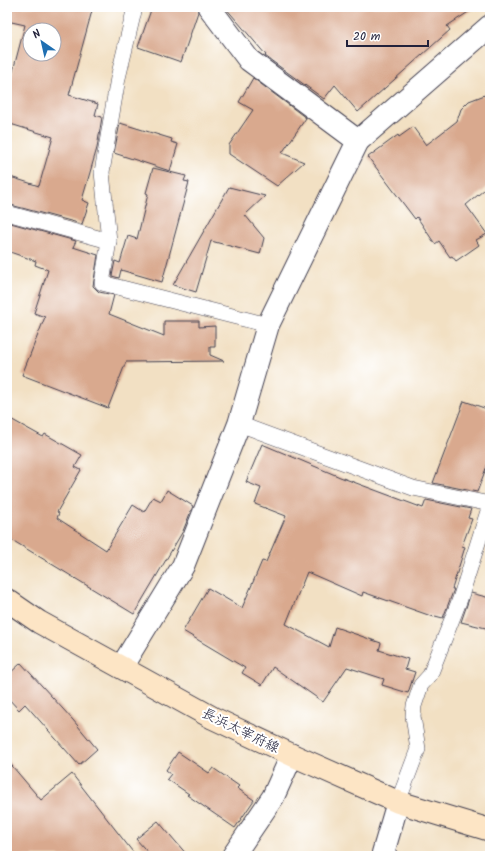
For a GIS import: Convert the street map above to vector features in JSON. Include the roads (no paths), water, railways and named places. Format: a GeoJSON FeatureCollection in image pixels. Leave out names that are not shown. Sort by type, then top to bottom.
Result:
{"type":"FeatureCollection","features":[{"type":"Feature","properties":{"kind":"street"},"geometry":{"type":"LineString","coordinates":[[209,7],[250,60],[358,141]]}},
{"type":"Feature","properties":{"kind":"street"},"geometry":{"type":"LineString","coordinates":[[122,666],[183,566],[239,424],[268,325],[358,141],[490,26]]}},
{"type":"Feature","properties":{"kind":"street","name":"長浜太宰府線"},"geometry":{"type":"LineString","coordinates":[[7,600],[39,622],[122,666],[213,718],[398,802],[490,830]]}},
{"type":"Feature","properties":{"kind":"street"},"geometry":{"type":"LineString","coordinates":[[233,856],[274,797],[292,755]]}},
{"type":"Feature","properties":{"kind":"street"},"geometry":{"type":"LineString","coordinates":[[386,856],[383,853],[398,802]]}},
{"type":"Feature","properties":{"kind":"lane"},"geometry":{"type":"LineString","coordinates":[[135,7],[118,78],[102,172],[109,241],[102,283],[268,325]]}},
{"type":"Feature","properties":{"kind":"lane"},"geometry":{"type":"LineString","coordinates":[[7,213],[109,241]]}},
{"type":"Feature","properties":{"kind":"lane"},"geometry":{"type":"LineString","coordinates":[[239,424],[413,488],[490,505],[460,599],[430,675],[421,685],[414,706],[413,716],[418,749],[398,802]]}}]}
